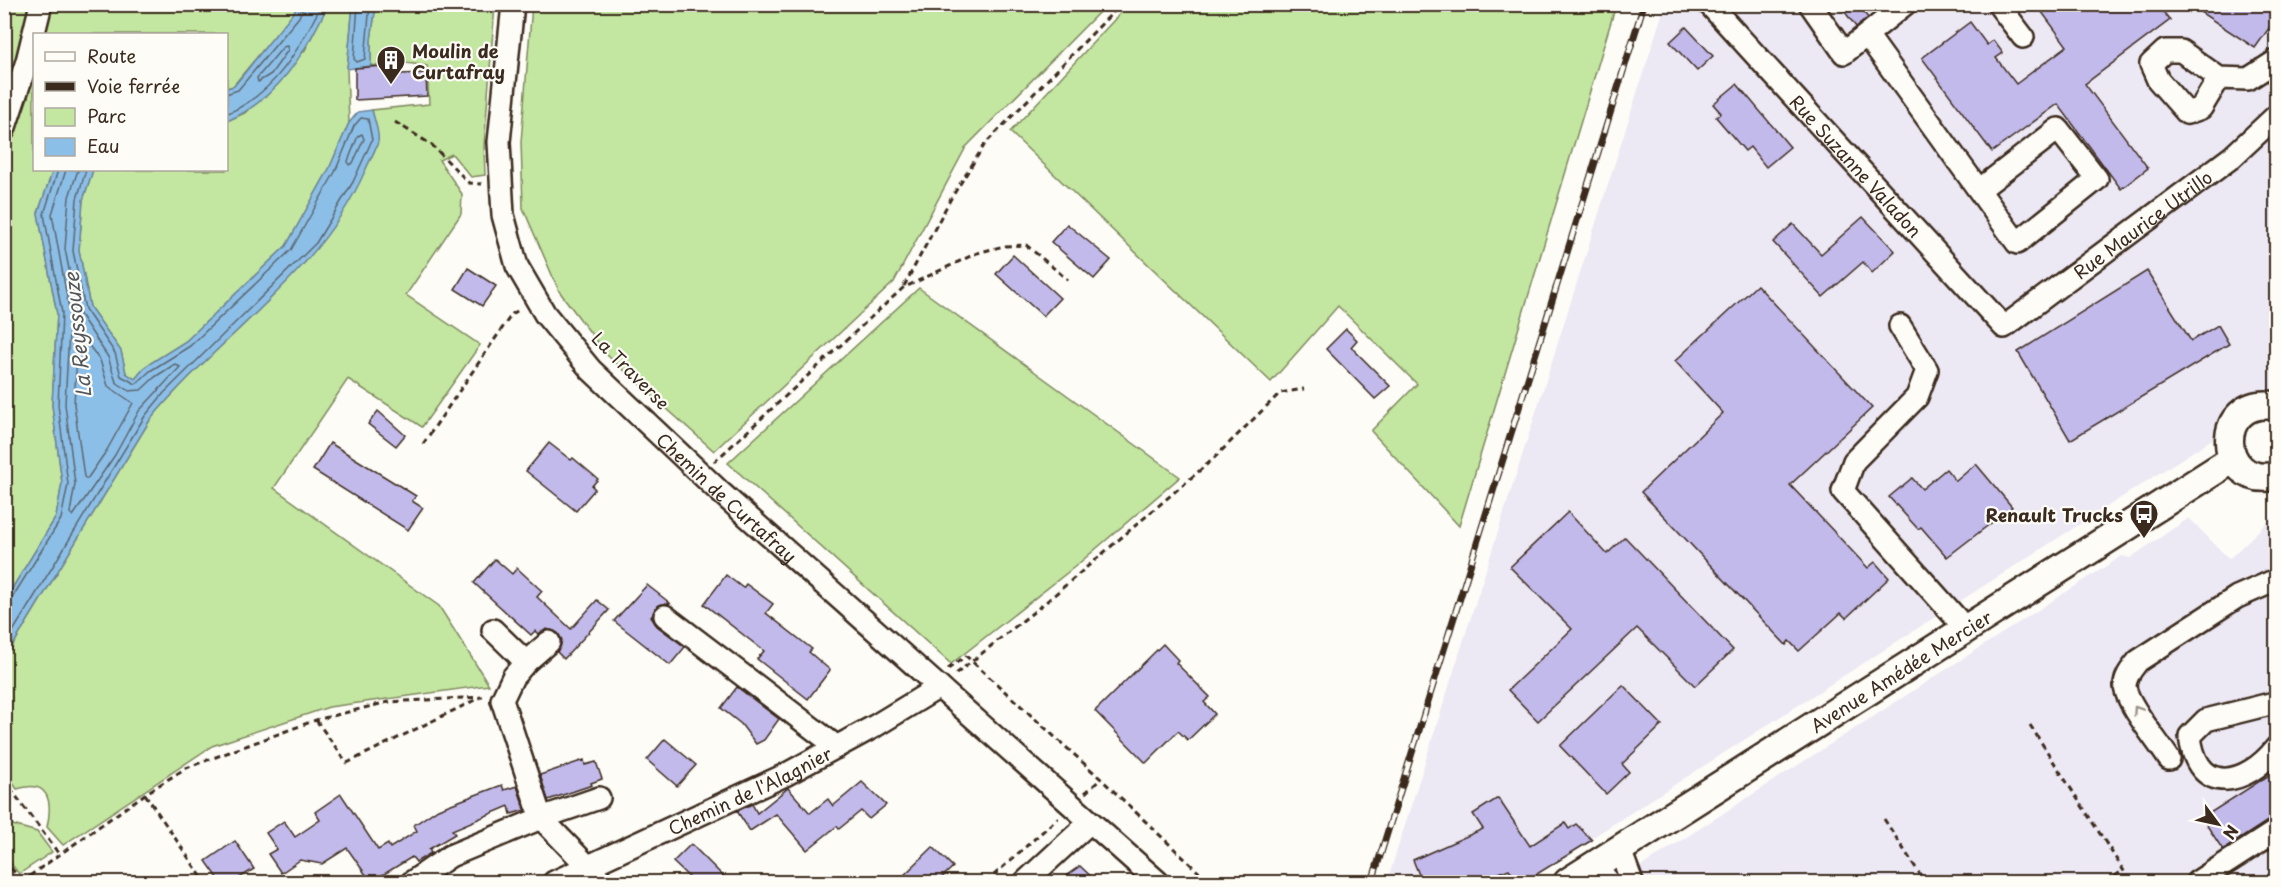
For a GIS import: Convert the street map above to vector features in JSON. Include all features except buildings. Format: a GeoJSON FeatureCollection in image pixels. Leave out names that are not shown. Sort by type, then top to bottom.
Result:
{"type":"FeatureCollection","features":[{"type":"Feature","properties":{"kind":"main road"},"geometry":{"type":"LineString","coordinates":[[2277,406],[2263,404],[2251,407],[2237,418],[2229,435],[2229,447],[2234,459],[2247,473],[2256,476],[2277,476]]}},
{"type":"Feature","properties":{"kind":"main road","name":"Avenue Amédée Mercier"},"geometry":{"type":"LineString","coordinates":[[1568,882],[1602,874],[1620,850],[2234,459]]}},
{"type":"Feature","properties":{"kind":"street"},"geometry":{"type":"LineString","coordinates":[[4,130],[41,4]]}},
{"type":"Feature","properties":{"kind":"street","name":"Chemin de Curtafray"},"geometry":{"type":"LineString","coordinates":[[513,4],[499,142],[504,215],[517,266],[545,314],[591,370],[702,473],[941,678],[1089,823],[1127,852],[1158,882]]}},
{"type":"Feature","properties":{"kind":"street","name":"Rue Suzanne Valadon"},"geometry":{"type":"LineString","coordinates":[[1709,4],[2004,327]]}},
{"type":"Feature","properties":{"kind":"street"},"geometry":{"type":"LineString","coordinates":[[1810,4],[1844,53],[1905,4]]}},
{"type":"Feature","properties":{"kind":"street"},"geometry":{"type":"LineString","coordinates":[[1998,4],[2023,37]]}},
{"type":"Feature","properties":{"kind":"street"},"geometry":{"type":"LineString","coordinates":[[1867,35],[2017,243],[2097,179],[2058,129],[1979,190]]}},
{"type":"Feature","properties":{"kind":"street"},"geometry":{"type":"LineString","coordinates":[[2219,78],[2248,79],[2277,61]]}},
{"type":"Feature","properties":{"kind":"street","name":"Rue Maurice Utrillo"},"geometry":{"type":"LineString","coordinates":[[2004,327],[2232,157],[2277,116]]}},
{"type":"Feature","properties":{"kind":"street"},"geometry":{"type":"LineString","coordinates":[[1900,326],[1927,370],[1917,396],[1854,461],[1843,491],[1966,629]]}},
{"type":"Feature","properties":{"kind":"street"},"geometry":{"type":"LineString","coordinates":[[2169,759],[2129,698],[2125,687],[2127,675],[2138,661],[2237,597],[2277,580]]}},
{"type":"Feature","properties":{"kind":"street"},"geometry":{"type":"LineString","coordinates":[[665,616],[837,747]]}},
{"type":"Feature","properties":{"kind":"street"},"geometry":{"type":"LineString","coordinates":[[493,630],[526,662]]}},
{"type":"Feature","properties":{"kind":"street"},"geometry":{"type":"LineString","coordinates":[[549,642],[513,677],[502,700],[541,818],[603,882]]}},
{"type":"Feature","properties":{"kind":"street","name":"Chemin de l'Alagnier"},"geometry":{"type":"LineString","coordinates":[[554,882],[785,775],[837,747],[941,678]]}},
{"type":"Feature","properties":{"kind":"street"},"geometry":{"type":"LineString","coordinates":[[2277,705],[2270,704],[2206,720],[2190,736],[2192,756],[2204,772],[2220,780],[2241,778],[2268,758],[2277,748]]}},
{"type":"Feature","properties":{"kind":"street"},"geometry":{"type":"LineString","coordinates":[[412,882],[450,856],[541,818],[599,798]]}},
{"type":"Feature","properties":{"kind":"street"},"geometry":{"type":"LineString","coordinates":[[1025,882],[1089,823]]}},
{"type":"Feature","properties":{"kind":"street"},"geometry":{"type":"LineString","coordinates":[[2196,882],[2277,831]]}},
{"type":"Feature","properties":{"kind":"street"},"geometry":{"type":"LineString","coordinates":[[1620,850],[1632,882]]}},
{"type":"Feature","properties":{"kind":"path"},"geometry":{"type":"LineString","coordinates":[[903,288],[950,200],[985,144],[1121,4]]}},
{"type":"Feature","properties":{"kind":"path"},"geometry":{"type":"LineString","coordinates":[[395,122],[432,145],[469,183],[502,186]]}},
{"type":"Feature","properties":{"kind":"path"},"geometry":{"type":"LineString","coordinates":[[702,473],[903,288],[977,253],[1026,245],[1068,280]]}},
{"type":"Feature","properties":{"kind":"path"},"geometry":{"type":"LineString","coordinates":[[423,444],[512,314],[537,299]]}},
{"type":"Feature","properties":{"kind":"path"},"geometry":{"type":"LineString","coordinates":[[941,678],[972,662],[1046,602],[1212,460],[1280,393],[1304,389]]}},
{"type":"Feature","properties":{"kind":"path"},"geometry":{"type":"LineString","coordinates":[[941,678],[966,656],[1101,779],[1209,882]]}},
{"type":"Feature","properties":{"kind":"path"},"geometry":{"type":"LineString","coordinates":[[4,860],[22,882],[145,794],[186,768],[316,720],[388,702],[480,697],[502,700]]}},
{"type":"Feature","properties":{"kind":"path"},"geometry":{"type":"LineString","coordinates":[[316,720],[347,763],[480,697]]}},
{"type":"Feature","properties":{"kind":"path"},"geometry":{"type":"LineString","coordinates":[[2030,725],[2132,882]]}},
{"type":"Feature","properties":{"kind":"path"},"geometry":{"type":"LineString","coordinates":[[986,882],[1101,779]]}},
{"type":"Feature","properties":{"kind":"path"},"geometry":{"type":"LineString","coordinates":[[4,780],[59,854]]}},
{"type":"Feature","properties":{"kind":"path"},"geometry":{"type":"LineString","coordinates":[[145,794],[205,882]]}},
{"type":"Feature","properties":{"kind":"path"},"geometry":{"type":"LineString","coordinates":[[1884,819],[1925,882]]}},
{"type":"Feature","properties":{"kind":"path"},"geometry":{"type":"LineString","coordinates":[[2106,882],[2124,870]]}},
{"type":"Feature","properties":{"kind":"shaded area"},"geometry":{"type":"Polygon","coordinates":[[[1665,5],[2276,5],[2276,398],[1523,882],[1387,882],[1665,5]]]}},
{"type":"Feature","properties":{"kind":"shaded area","name":"Renault Trucks"},"geometry":{"type":"Polygon","coordinates":[[[2276,514],[2276,882],[1617,882],[2122,556],[2130,558],[2189,518],[2229,559],[2276,514]]]}},
{"type":"Feature","properties":{"kind":"green space"},"geometry":{"type":"Polygon","coordinates":[[[532,4],[1106,5],[966,147],[894,282],[714,451],[607,355],[559,291],[523,208],[521,142],[532,4]]]}},
{"type":"Feature","properties":{"kind":"green space"},"geometry":{"type":"Polygon","coordinates":[[[5,5],[300,5],[233,86],[228,88],[228,33],[33,33],[33,171],[53,171],[38,213],[57,314],[52,405],[62,483],[56,517],[5,600],[5,5]]]}},
{"type":"Feature","properties":{"kind":"green space"},"geometry":{"type":"Polygon","coordinates":[[[328,5],[353,5],[347,69],[349,123],[329,169],[286,246],[186,341],[146,366],[135,379],[126,373],[121,351],[90,307],[79,250],[83,200],[93,171],[228,171],[228,121],[245,113],[305,50],[328,5]]]}},
{"type":"Feature","properties":{"kind":"green space"},"geometry":{"type":"Polygon","coordinates":[[[376,5],[495,5],[484,146],[485,175],[471,177],[452,154],[439,160],[462,194],[461,214],[406,295],[480,345],[422,427],[348,379],[274,488],[439,606],[489,685],[329,707],[212,746],[63,845],[47,827],[49,808],[46,794],[36,787],[17,789],[5,772],[5,658],[150,420],[177,389],[295,273],[345,208],[376,146],[377,135],[372,110],[429,104],[427,66],[399,62],[371,66],[371,40],[376,5]]]}},
{"type":"Feature","properties":{"kind":"green space"},"geometry":{"type":"Polygon","coordinates":[[[1128,5],[1616,5],[1459,526],[1371,431],[1417,384],[1338,306],[1271,382],[1010,132],[1128,5]]]}},
{"type":"Feature","properties":{"kind":"green space"},"geometry":{"type":"Polygon","coordinates":[[[919,288],[1180,477],[1077,565],[951,664],[728,463],[919,288]]]}},
{"type":"Feature","properties":{"kind":"green space"},"geometry":{"type":"Polygon","coordinates":[[[4,811],[13,825],[37,832],[52,852],[19,874],[5,856],[4,811]]]}},
{"type":"Feature","properties":{"kind":"water"},"geometry":{"type":"Polygon","coordinates":[[[300,4],[328,5],[310,40],[288,73],[261,100],[228,120],[228,88],[234,86],[300,4]]]}},
{"type":"Feature","properties":{"kind":"water"},"geometry":{"type":"Polygon","coordinates":[[[353,5],[376,5],[371,40],[371,66],[347,69],[353,5]]]}},
{"type":"Feature","properties":{"kind":"water","name":"La Reyssouze"},"geometry":{"type":"Polygon","coordinates":[[[372,110],[378,130],[378,142],[346,208],[296,273],[177,389],[150,420],[5,658],[5,600],[56,517],[62,483],[52,405],[57,314],[38,213],[53,171],[93,171],[83,200],[79,250],[90,307],[121,351],[126,373],[135,379],[146,366],[186,341],[286,246],[329,169],[349,123],[358,112],[372,110]]]}},
{"type":"Feature","properties":{"kind":"railway"},"geometry":{"type":"LineString","coordinates":[[1372,882],[1644,4]]}},
{"type":"Feature","properties":{"kind":"place","name":"Moulin de Curtafray"},"geometry":{"type":"Point","coordinates":[391,86]}},
{"type":"Feature","properties":{"kind":"place","name":"Renault Trucks"},"geometry":{"type":"Point","coordinates":[2144,540]}}]}
